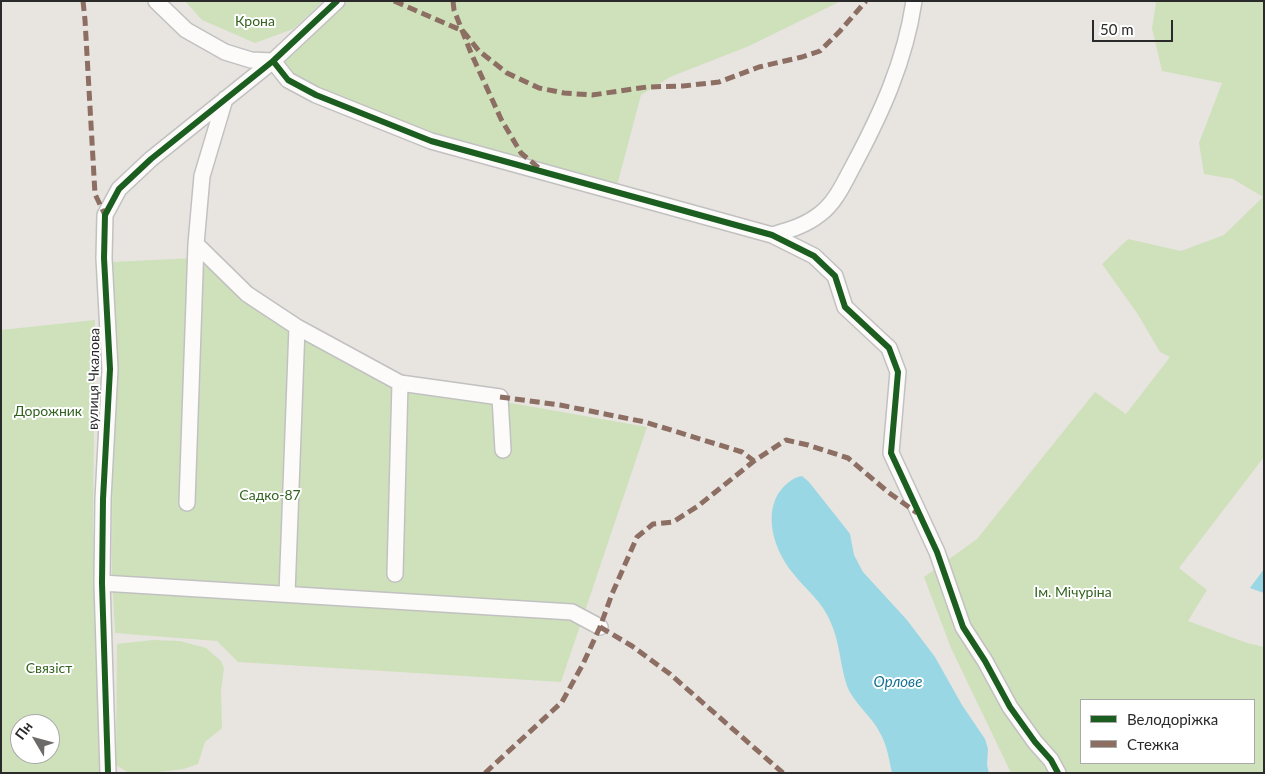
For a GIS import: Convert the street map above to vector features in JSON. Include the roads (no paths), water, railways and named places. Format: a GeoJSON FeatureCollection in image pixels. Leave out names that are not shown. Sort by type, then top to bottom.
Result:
{"type":"FeatureCollection","features":[{"type":"Feature","properties":{"kind":"street"},"geometry":{"type":"LineString","coordinates":[[156,1],[186,30],[226,52],[251,60],[273,61],[288,80],[316,95],[431,140],[772,235],[814,256],[835,276],[845,307],[889,348],[898,372],[891,453],[937,552],[963,628],[986,662],[1010,707],[1035,742],[1051,760],[1058,773]]}},
{"type":"Feature","properties":{"kind":"street","name":"вулиця Чкалова"},"geometry":{"type":"LineString","coordinates":[[108,773],[102,583],[103,499],[110,369],[104,258],[105,215],[119,189],[150,159],[273,61],[337,1]]}},
{"type":"Feature","properties":{"kind":"street"},"geometry":{"type":"LineString","coordinates":[[772,235],[800,226],[822,214],[839,192],[875,125],[902,59],[914,1]]}},
{"type":"Feature","properties":{"kind":"street"},"geometry":{"type":"LineString","coordinates":[[188,503],[196,244],[202,176],[225,99]]}},
{"type":"Feature","properties":{"kind":"street"},"geometry":{"type":"LineString","coordinates":[[196,244],[247,294],[297,327],[400,383],[500,397],[503,450]]}},
{"type":"Feature","properties":{"kind":"street"},"geometry":{"type":"LineString","coordinates":[[287,594],[297,327]]}},
{"type":"Feature","properties":{"kind":"street"},"geometry":{"type":"LineString","coordinates":[[395,574],[400,383]]}},
{"type":"Feature","properties":{"kind":"street"},"geometry":{"type":"LineString","coordinates":[[102,583],[572,612],[600,627]]}},
{"type":"Feature","properties":{"kind":"water","name":"Орлове"},"geometry":{"type":"Polygon","coordinates":[[[802,476],[809,482],[850,534],[854,555],[863,572],[907,620],[935,657],[962,705],[985,739],[988,749],[987,765],[989,773],[892,773],[888,752],[877,727],[854,699],[847,686],[836,638],[828,615],[786,564],[776,544],[772,524],[774,503],[785,485],[795,478],[802,476]]]}},
{"type":"Feature","properties":{"kind":"water"},"geometry":{"type":"Polygon","coordinates":[[[1264,569],[1264,593],[1250,588],[1264,569]]]}},
{"type":"Feature","properties":{"kind":"park label","name":"Крона"},"geometry":{"type":"Point","coordinates":[255,21]}},
{"type":"Feature","properties":{"kind":"park label","name":"Дорожник"},"geometry":{"type":"Point","coordinates":[48,411]}},
{"type":"Feature","properties":{"kind":"park label","name":"Садко-87"},"geometry":{"type":"Point","coordinates":[270,495]}},
{"type":"Feature","properties":{"kind":"park label","name":"Ім. Мічуріна"},"geometry":{"type":"Point","coordinates":[1073,592]}},
{"type":"Feature","properties":{"kind":"park label","name":"Связіст"},"geometry":{"type":"Point","coordinates":[49,668]}}]}
